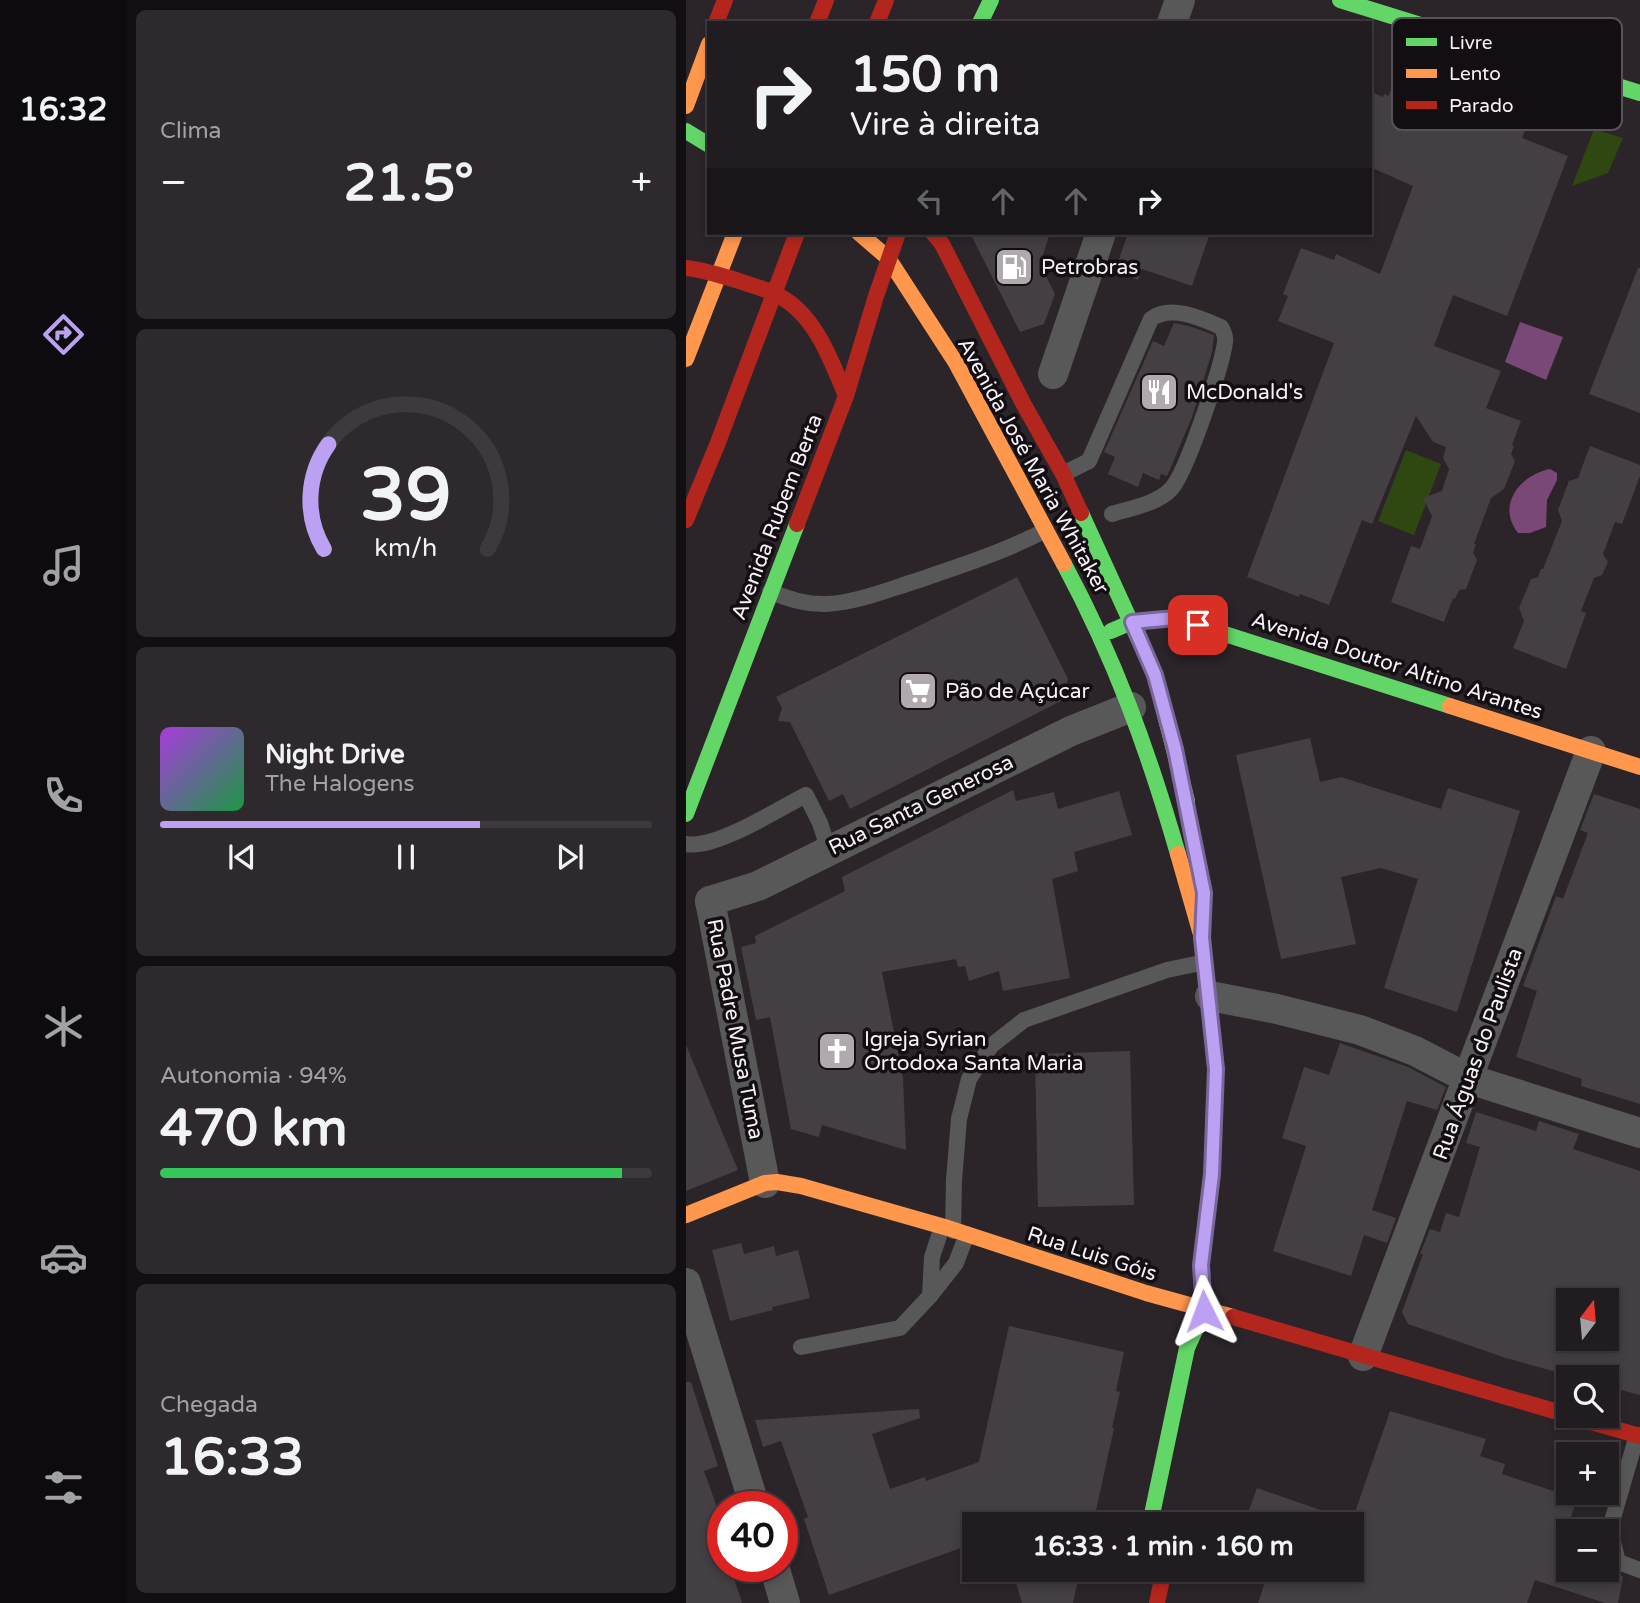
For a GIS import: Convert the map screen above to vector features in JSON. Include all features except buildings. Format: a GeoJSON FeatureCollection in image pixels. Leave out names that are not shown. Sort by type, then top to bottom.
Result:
{"type":"FeatureCollection","features":[{"type":"Feature","properties":{"kind":"main road"},"geometry":{"type":"LineString","coordinates":[[717,21],[725,0]]}},
{"type":"Feature","properties":{"kind":"main road"},"geometry":{"type":"LineString","coordinates":[[818,21],[826,0]]}},
{"type":"Feature","properties":{"kind":"main road"},"geometry":{"type":"LineString","coordinates":[[878,21],[886,0]]}},
{"type":"Feature","properties":{"kind":"main road"},"geometry":{"type":"LineString","coordinates":[[981,21],[991,0]]}},
{"type":"Feature","properties":{"kind":"main road"},"geometry":{"type":"LineString","coordinates":[[1340,0],[1398,18]]}},
{"type":"Feature","properties":{"kind":"main road"},"geometry":{"type":"LineString","coordinates":[[686,106],[707,50]]}},
{"type":"Feature","properties":{"kind":"main road"},"geometry":{"type":"LineString","coordinates":[[1622,87],[1640,93]]}},
{"type":"Feature","properties":{"kind":"main road"},"geometry":{"type":"LineString","coordinates":[[686,131],[707,144]]}},
{"type":"Feature","properties":{"kind":"main road"},"geometry":{"type":"LineString","coordinates":[[686,359],[734,235]]}},
{"type":"Feature","properties":{"kind":"main road"},"geometry":{"type":"LineString","coordinates":[[686,520],[796,235]]}},
{"type":"Feature","properties":{"kind":"main road","name":"Avenida José Maria Whitaker"},"geometry":{"type":"LineString","coordinates":[[861,235],[888,258],[956,363],[1100,635],[1131,707],[1156,777],[1202,938],[1216,1069],[1212,1174],[1201,1265],[1204,1311],[1187,1348],[1153,1512]]}},
{"type":"Feature","properties":{"kind":"main road","name":"Avenida Rubem Berta"},"geometry":{"type":"LineString","coordinates":[[686,814],[846,397],[897,235]]}},
{"type":"Feature","properties":{"kind":"main road","name":"Avenida José Maria Whitaker"},"geometry":{"type":"LineString","coordinates":[[935,235],[942,244],[1024,405],[1063,474],[1132,622],[1155,675],[1190,816]]}},
{"type":"Feature","properties":{"kind":"main road"},"geometry":{"type":"LineString","coordinates":[[686,268],[702,269],[785,299],[804,317],[819,338],[846,397]]}},
{"type":"Feature","properties":{"kind":"main road","name":"Avenida Doutor Altino Arantes"},"geometry":{"type":"LineString","coordinates":[[1100,635],[1132,622],[1175,618],[1640,766]]}},
{"type":"Feature","properties":{"kind":"main road","name":"Avenida José Maria Whitaker"},"geometry":{"type":"LineString","coordinates":[[1202,880],[1202,938]]}},
{"type":"Feature","properties":{"kind":"main road","name":"Rua Luis Góis"},"geometry":{"type":"LineString","coordinates":[[686,1215],[765,1183],[801,1186],[954,1231],[1152,1297],[1254,1322],[1556,1411]]}},
{"type":"Feature","properties":{"kind":"main road"},"geometry":{"type":"LineString","coordinates":[[1204,1311],[1211,1342]]}},
{"type":"Feature","properties":{"kind":"main road","name":"Rua Luis Góis"},"geometry":{"type":"LineString","coordinates":[[1612,1428],[1639,1436]]}},
{"type":"Feature","properties":{"kind":"main road"},"geometry":{"type":"LineString","coordinates":[[1157,1603],[1161,1582]]}},
{"type":"Feature","properties":{"kind":"street"},"geometry":{"type":"LineString","coordinates":[[1173,21],[1180,0]]}},
{"type":"Feature","properties":{"kind":"street"},"geometry":{"type":"LineString","coordinates":[[1053,374],[1100,235]]}},
{"type":"Feature","properties":{"kind":"street","name":"Rua Santa Generosa"},"geometry":{"type":"LineString","coordinates":[[698,895],[758,886],[1071,731],[1131,707]]}},
{"type":"Feature","properties":{"kind":"street","name":"Rua Águas do Paulista"},"geometry":{"type":"LineString","coordinates":[[1363,1356],[1591,751]]}},
{"type":"Feature","properties":{"kind":"street","name":"Rua Padre Musa Tuma"},"geometry":{"type":"LineString","coordinates":[[698,895],[765,1183]]}},
{"type":"Feature","properties":{"kind":"street"},"geometry":{"type":"LineString","coordinates":[[1210,996],[1277,1009],[1360,1030],[1415,1051],[1469,1079],[1640,1133]]}},
{"type":"Feature","properties":{"kind":"street"},"geometry":{"type":"LineString","coordinates":[[686,1283],[750,1491]]}},
{"type":"Feature","properties":{"kind":"street"},"geometry":{"type":"LineString","coordinates":[[779,1582],[785,1603]]}},
{"type":"Feature","properties":{"kind":"lane"},"geometry":{"type":"LineString","coordinates":[[1063,474],[1089,461],[1151,318],[1165,311],[1174,311],[1221,327],[1225,342],[1178,482],[1154,500],[1112,514]]}},
{"type":"Feature","properties":{"kind":"lane"},"geometry":{"type":"LineString","coordinates":[[770,592],[805,603],[829,604],[849,600],[1013,548],[1045,530]]}},
{"type":"Feature","properties":{"kind":"lane"},"geometry":{"type":"LineString","coordinates":[[686,844],[696,846],[714,842],[806,795],[820,823],[829,851]]}},
{"type":"Feature","properties":{"kind":"lane"},"geometry":{"type":"LineString","coordinates":[[801,1347],[900,1328],[956,1263],[954,1180],[959,1119],[969,1079],[991,1046],[1024,1020],[1167,970],[1205,962]]}},
{"type":"Feature","properties":{"kind":"lane"},"geometry":{"type":"LineString","coordinates":[[930,1296],[932,1257],[954,1231]]}},
{"type":"Feature","properties":{"kind":"lane"},"geometry":{"type":"LineString","coordinates":[[1639,1436],[1613,1518],[1611,1534],[1618,1562],[1640,1570]]}},
{"type":"Feature","properties":{"kind":"green space"},"geometry":{"type":"Polygon","coordinates":[[[1594,130],[1623,138],[1608,173],[1572,186],[1594,130]]]}},
{"type":"Feature","properties":{"kind":"green space"},"geometry":{"type":"Polygon","coordinates":[[[1406,450],[1441,464],[1414,535],[1378,521],[1406,450]]]}},
{"type":"Feature","properties":{"kind":"shaded area"},"geometry":{"type":"Polygon","coordinates":[[[1520,322],[1563,337],[1546,380],[1505,362],[1520,322]]]}},
{"type":"Feature","properties":{"kind":"shaded area"},"geometry":{"type":"Polygon","coordinates":[[[1550,469],[1557,473],[1557,480],[1547,500],[1546,527],[1530,533],[1518,533],[1510,512],[1514,493],[1529,478],[1550,469]]]}},
{"type":"Feature","properties":{"kind":"traffic: fast"},"geometry":{"type":"LineString","coordinates":[[981,21],[991,0]]}},
{"type":"Feature","properties":{"kind":"traffic: fast"},"geometry":{"type":"LineString","coordinates":[[1340,0],[1398,18]]}},
{"type":"Feature","properties":{"kind":"traffic: fast"},"geometry":{"type":"LineString","coordinates":[[1622,87],[1640,93]]}},
{"type":"Feature","properties":{"kind":"traffic: fast"},"geometry":{"type":"LineString","coordinates":[[686,131],[707,144]]}},
{"type":"Feature","properties":{"kind":"traffic: fast"},"geometry":{"type":"LineString","coordinates":[[1081,513],[1155,675],[1187,801]]}},
{"type":"Feature","properties":{"kind":"traffic: fast"},"geometry":{"type":"LineString","coordinates":[[686,814],[797,524]]}},
{"type":"Feature","properties":{"kind":"traffic: fast"},"geometry":{"type":"LineString","coordinates":[[1064,564],[1115,670],[1155,778],[1178,854]]}},
{"type":"Feature","properties":{"kind":"traffic: fast"},"geometry":{"type":"LineString","coordinates":[[1111,631],[1132,622],[1175,618],[1450,706]]}},
{"type":"Feature","properties":{"kind":"traffic: fast"},"geometry":{"type":"LineString","coordinates":[[1153,1512],[1187,1348],[1204,1311],[1201,1265],[1207,1212]]}},
{"type":"Feature","properties":{"kind":"traffic: slow"},"geometry":{"type":"LineString","coordinates":[[686,106],[707,49]]}},
{"type":"Feature","properties":{"kind":"traffic: slow"},"geometry":{"type":"LineString","coordinates":[[686,359],[734,235]]}},
{"type":"Feature","properties":{"kind":"traffic: slow"},"geometry":{"type":"LineString","coordinates":[[861,235],[888,258],[956,363],[1064,564]]}},
{"type":"Feature","properties":{"kind":"traffic: slow"},"geometry":{"type":"LineString","coordinates":[[1450,706],[1640,767]]}},
{"type":"Feature","properties":{"kind":"traffic: slow"},"geometry":{"type":"LineString","coordinates":[[1178,854],[1202,938],[1216,1069],[1212,1174],[1207,1212]]}},
{"type":"Feature","properties":{"kind":"traffic: slow"},"geometry":{"type":"LineString","coordinates":[[686,1215],[765,1183],[801,1186],[948,1228],[1146,1293],[1233,1317]]}},
{"type":"Feature","properties":{"kind":"traffic: jam"},"geometry":{"type":"LineString","coordinates":[[717,21],[725,0]]}},
{"type":"Feature","properties":{"kind":"traffic: jam"},"geometry":{"type":"LineString","coordinates":[[818,21],[826,0]]}},
{"type":"Feature","properties":{"kind":"traffic: jam"},"geometry":{"type":"LineString","coordinates":[[878,21],[886,0]]}},
{"type":"Feature","properties":{"kind":"traffic: jam"},"geometry":{"type":"LineString","coordinates":[[686,520],[796,235]]}},
{"type":"Feature","properties":{"kind":"traffic: jam"},"geometry":{"type":"LineString","coordinates":[[797,524],[846,396],[897,235]]}},
{"type":"Feature","properties":{"kind":"traffic: jam"},"geometry":{"type":"LineString","coordinates":[[935,235],[942,244],[1081,513]]}},
{"type":"Feature","properties":{"kind":"traffic: jam"},"geometry":{"type":"LineString","coordinates":[[686,268],[713,273],[760,288],[776,294],[793,306],[804,316],[821,340],[846,396]]}},
{"type":"Feature","properties":{"kind":"traffic: jam"},"geometry":{"type":"LineString","coordinates":[[1233,1317],[1556,1411]]}},
{"type":"Feature","properties":{"kind":"traffic: jam"},"geometry":{"type":"LineString","coordinates":[[1612,1428],[1640,1436]]}},
{"type":"Feature","properties":{"kind":"traffic: jam"},"geometry":{"type":"LineString","coordinates":[[1157,1603],[1161,1582]]}},
{"type":"Feature","properties":{"kind":"place","name":"Petrobras"},"geometry":{"type":"Point","coordinates":[1014,267]}},
{"type":"Feature","properties":{"kind":"place","name":"McDonald's"},"geometry":{"type":"Point","coordinates":[1159,392]}},
{"type":"Feature","properties":{"kind":"place","name":"Pão de Açúcar"},"geometry":{"type":"Point","coordinates":[918,691]}},
{"type":"Feature","properties":{"kind":"place","name":"Igreja Syrian Ortodoxa Santa Maria"},"geometry":{"type":"Point","coordinates":[837,1051]}},
{"type":"Feature","properties":{"kind":"route"},"geometry":{"type":"LineString","coordinates":[[1198,625],[1175,618],[1132,622],[1155,675],[1175,749],[1196,842],[1204,893],[1202,938],[1216,1069],[1212,1174],[1201,1265],[1204,1311]]}}]}
